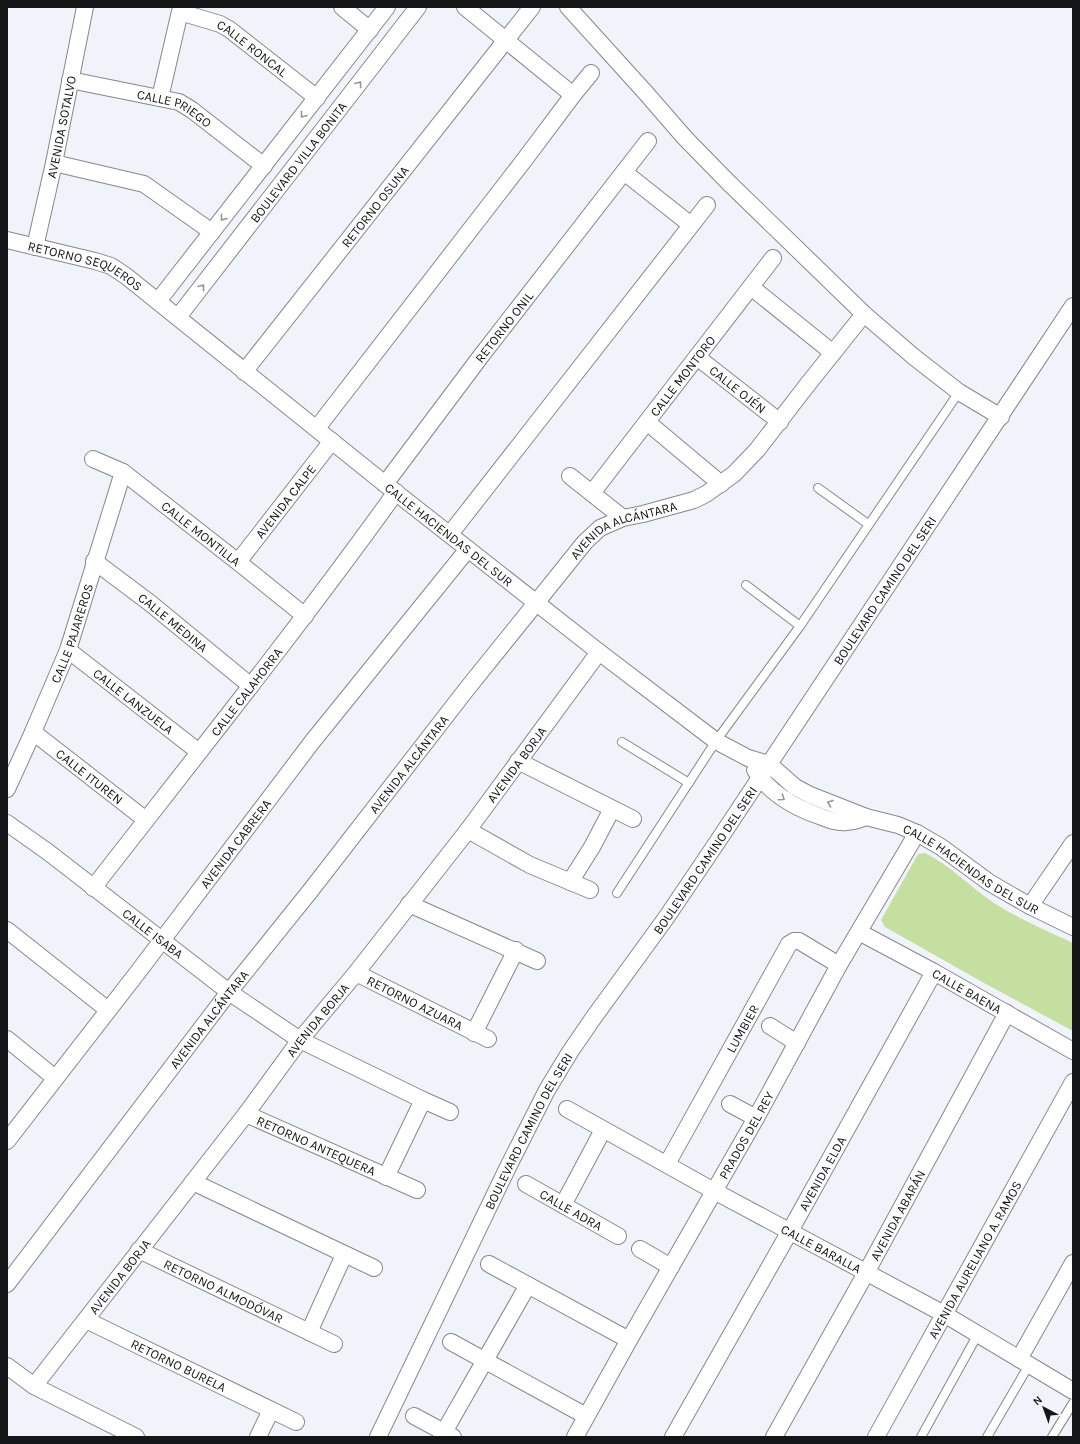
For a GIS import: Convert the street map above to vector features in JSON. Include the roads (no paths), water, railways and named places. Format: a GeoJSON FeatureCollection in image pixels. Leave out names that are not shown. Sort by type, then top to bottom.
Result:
{"type":"FeatureCollection","features":[{"type":"Feature","properties":{"kind":"street","name":"AVENIDA SOTALVO"},"geometry":{"type":"LineString","coordinates":[[35,247],[54,163],[85,7]]}},
{"type":"Feature","properties":{"kind":"street"},"geometry":{"type":"LineString","coordinates":[[342,7],[370,30]]}},
{"type":"Feature","properties":{"kind":"street","name":"BOULEVARD VILLA BONITA"},"geometry":{"type":"LineString","coordinates":[[158,301],[387,7]]}},
{"type":"Feature","properties":{"kind":"street","name":"BOULEVARD VILLA BONITA"},"geometry":{"type":"LineString","coordinates":[[178,317],[418,7]]}},
{"type":"Feature","properties":{"kind":"street"},"geometry":{"type":"LineString","coordinates":[[465,7],[573,95]]}},
{"type":"Feature","properties":{"kind":"street","name":"RETORNO OSUNA"},"geometry":{"type":"LineString","coordinates":[[244,372],[532,7]]}},
{"type":"Feature","properties":{"kind":"street"},"geometry":{"type":"LineString","coordinates":[[568,7],[685,138],[728,182],[864,314],[914,357],[959,392],[1001,417]]}},
{"type":"Feature","properties":{"kind":"street"},"geometry":{"type":"LineString","coordinates":[[160,98],[180,10]]}},
{"type":"Feature","properties":{"kind":"street","name":"CALLE RONCAL"},"geometry":{"type":"LineString","coordinates":[[180,10],[220,24],[229,29],[317,98]]}},
{"type":"Feature","properties":{"kind":"street"},"geometry":{"type":"LineString","coordinates":[[317,428],[592,72]]}},
{"type":"Feature","properties":{"kind":"street","name":"CALLE PRIEGO"},"geometry":{"type":"LineString","coordinates":[[70,80],[179,102],[264,166]]}},
{"type":"Feature","properties":{"kind":"street","name":"RETORNO ONIL"},"geometry":{"type":"LineString","coordinates":[[390,488],[486,350],[648,141]]}},
{"type":"Feature","properties":{"kind":"street"},"geometry":{"type":"LineString","coordinates":[[54,163],[144,184],[212,232]]}},
{"type":"Feature","properties":{"kind":"street"},"geometry":{"type":"LineString","coordinates":[[624,172],[691,225]]}},
{"type":"Feature","properties":{"kind":"street"},"geometry":{"type":"LineString","coordinates":[[450,534],[707,205]]}},
{"type":"Feature","properties":{"kind":"street","name":"RETORNO SEQUEROS"},"geometry":{"type":"LineString","coordinates":[[7,240],[111,266],[158,301]]}},
{"type":"Feature","properties":{"kind":"street","name":"CALLE MONTORO"},"geometry":{"type":"LineString","coordinates":[[592,493],[773,258]]}},
{"type":"Feature","properties":{"kind":"street"},"geometry":{"type":"LineString","coordinates":[[751,287],[833,353]]}},
{"type":"Feature","properties":{"kind":"street","name":"CALLE HACIENDAS DEL SUR"},"geometry":{"type":"LineString","coordinates":[[158,301],[244,372],[317,428],[390,488],[599,652],[716,741],[748,758],[770,764],[795,787],[810,795],[866,817],[898,825],[917,833],[941,847],[990,883],[1030,906],[1073,927]]}},
{"type":"Feature","properties":{"kind":"street","name":"BOULEVARD CAMINO DEL SERI"},"geometry":{"type":"LineString","coordinates":[[378,1437],[508,1166],[547,1090],[570,1052],[666,918],[770,764],[1073,306]]}},
{"type":"Feature","properties":{"kind":"street","name":"AVENIDA ALCÁNTARA"},"geometry":{"type":"LineString","coordinates":[[7,1284],[229,992],[311,890],[535,602],[585,542],[600,528],[624,518],[694,500],[706,494],[734,474],[753,455],[780,422],[864,314]]}},
{"type":"Feature","properties":{"kind":"street","name":"CALLE OJÉN"},"geometry":{"type":"LineString","coordinates":[[697,357],[780,422]]}},
{"type":"Feature","properties":{"kind":"street"},"geometry":{"type":"LineString","coordinates":[[647,422],[721,484]]}},
{"type":"Feature","properties":{"kind":"street","name":"AVENIDA CALPE"},"geometry":{"type":"LineString","coordinates":[[238,562],[332,441]]}},
{"type":"Feature","properties":{"kind":"street","name":"CALLE MONTILLA"},"geometry":{"type":"LineString","coordinates":[[92,459],[123,472],[305,616]]}},
{"type":"Feature","properties":{"kind":"street","name":"CALLE PAJAREROS"},"geometry":{"type":"LineString","coordinates":[[7,789],[68,650],[94,561],[123,472]]}},
{"type":"Feature","properties":{"kind":"street"},"geometry":{"type":"LineString","coordinates":[[570,476],[624,518]]}},
{"type":"Feature","properties":{"kind":"street","name":"CALLE CALAHORRA"},"geometry":{"type":"LineString","coordinates":[[92,888],[251,686],[348,559],[390,488]]}},
{"type":"Feature","properties":{"kind":"street","name":"AVENIDA CABRERA"},"geometry":{"type":"LineString","coordinates":[[7,1141],[162,941],[312,742],[468,549]]}},
{"type":"Feature","properties":{"kind":"street","name":"CALLE MEDINA"},"geometry":{"type":"LineString","coordinates":[[94,561],[150,603],[251,686]]}},
{"type":"Feature","properties":{"kind":"street","name":"CALLE LANZUELA"},"geometry":{"type":"LineString","coordinates":[[68,650],[199,752]]}},
{"type":"Feature","properties":{"kind":"street","name":"AVENIDA BORJA"},"geometry":{"type":"LineString","coordinates":[[34,1386],[246,1114],[300,1040],[356,973],[468,830],[599,652]]}},
{"type":"Feature","properties":{"kind":"street","name":"CALLE ITUREN"},"geometry":{"type":"LineString","coordinates":[[33,732],[146,820]]}},
{"type":"Feature","properties":{"kind":"street"},"geometry":{"type":"LineString","coordinates":[[748,758],[760,778],[774,792],[790,804],[808,812],[844,823],[854,822],[866,817]]}},
{"type":"Feature","properties":{"kind":"street"},"geometry":{"type":"LineString","coordinates":[[518,761],[633,819]]}},
{"type":"Feature","properties":{"kind":"street"},"geometry":{"type":"LineString","coordinates":[[570,882],[592,847],[612,808]]}},
{"type":"Feature","properties":{"kind":"street","name":"CALLE ISABA"},"geometry":{"type":"LineString","coordinates":[[7,823],[48,852],[92,888],[229,992],[300,1040]]}},
{"type":"Feature","properties":{"kind":"street"},"geometry":{"type":"LineString","coordinates":[[468,830],[530,864],[590,890]]}},
{"type":"Feature","properties":{"kind":"street","name":"PRADOS DEL REY"},"geometry":{"type":"LineString","coordinates":[[575,1437],[756,1118],[840,965],[917,833]]}},
{"type":"Feature","properties":{"kind":"street"},"geometry":{"type":"LineString","coordinates":[[1030,906],[1073,843]]}},
{"type":"Feature","properties":{"kind":"street"},"geometry":{"type":"LineString","coordinates":[[409,904],[516,950],[537,961]]}},
{"type":"Feature","properties":{"kind":"street"},"geometry":{"type":"LineString","coordinates":[[7,930],[108,1010]]}},
{"type":"Feature","properties":{"kind":"street","name":"CALLE BAENA"},"geometry":{"type":"LineString","coordinates":[[859,932],[934,972],[1073,1051]]}},
{"type":"Feature","properties":{"kind":"street","name":"LUMBIER"},"geometry":{"type":"LineString","coordinates":[[667,1164],[789,944],[794,940],[799,941],[840,965]]}},
{"type":"Feature","properties":{"kind":"street","name":"RETORNO AZUARA"},"geometry":{"type":"LineString","coordinates":[[356,973],[481,1036],[516,950]]}},
{"type":"Feature","properties":{"kind":"street","name":"AVENIDA ELDA"},"geometry":{"type":"LineString","coordinates":[[673,1437],[934,972]]}},
{"type":"Feature","properties":{"kind":"street","name":"AVENIDA ABARÁN"},"geometry":{"type":"LineString","coordinates":[[774,1437],[1007,1013]]}},
{"type":"Feature","properties":{"kind":"street"},"geometry":{"type":"LineString","coordinates":[[770,1026],[797,1043]]}},
{"type":"Feature","properties":{"kind":"street"},"geometry":{"type":"LineString","coordinates":[[7,1038],[55,1078]]}},
{"type":"Feature","properties":{"kind":"street"},"geometry":{"type":"LineString","coordinates":[[300,1040],[450,1112]]}},
{"type":"Feature","properties":{"kind":"street","name":"AVENIDA AURELIANO A. RAMOS"},"geometry":{"type":"LineString","coordinates":[[876,1437],[1073,1082]]}},
{"type":"Feature","properties":{"kind":"street","name":"RETORNO ANTEQUERA"},"geometry":{"type":"LineString","coordinates":[[386,1177],[423,1100]]}},
{"type":"Feature","properties":{"kind":"street"},"geometry":{"type":"LineString","coordinates":[[730,1104],[756,1118]]}},
{"type":"Feature","properties":{"kind":"street","name":"CALLE BARALLA"},"geometry":{"type":"LineString","coordinates":[[567,1109],[714,1191],[944,1314],[1072,1391]]}},
{"type":"Feature","properties":{"kind":"street","name":"RETORNO ANTEQUERA"},"geometry":{"type":"LineString","coordinates":[[246,1114],[417,1190]]}},
{"type":"Feature","properties":{"kind":"street"},"geometry":{"type":"LineString","coordinates":[[563,1204],[604,1130]]}},
{"type":"Feature","properties":{"kind":"street"},"geometry":{"type":"LineString","coordinates":[[193,1182],[374,1268]]}},
{"type":"Feature","properties":{"kind":"street","name":"CALLE ADRA"},"geometry":{"type":"LineString","coordinates":[[526,1184],[618,1236]]}},
{"type":"Feature","properties":{"kind":"street"},"geometry":{"type":"LineString","coordinates":[[640,1249],[671,1267]]}},
{"type":"Feature","properties":{"kind":"street","name":"RETORNO ALMODÓVAR"},"geometry":{"type":"LineString","coordinates":[[139,1250],[334,1344]]}},
{"type":"Feature","properties":{"kind":"street"},"geometry":{"type":"LineString","coordinates":[[309,1332],[344,1254]]}},
{"type":"Feature","properties":{"kind":"street"},"geometry":{"type":"LineString","coordinates":[[489,1264],[629,1340]]}},
{"type":"Feature","properties":{"kind":"street"},"geometry":{"type":"LineString","coordinates":[[1024,1362],[1073,1264]]}},
{"type":"Feature","properties":{"kind":"street"},"geometry":{"type":"LineString","coordinates":[[414,1416],[448,1435],[486,1360],[528,1285]]}},
{"type":"Feature","properties":{"kind":"street","name":"RETORNO BURELA"},"geometry":{"type":"LineString","coordinates":[[86,1320],[296,1422]]}},
{"type":"Feature","properties":{"kind":"street"},"geometry":{"type":"LineString","coordinates":[[451,1342],[586,1416]]}},
{"type":"Feature","properties":{"kind":"street"},"geometry":{"type":"LineString","coordinates":[[7,1366],[34,1386],[136,1437]]}},
{"type":"Feature","properties":{"kind":"street"},"geometry":{"type":"LineString","coordinates":[[258,1437],[271,1410]]}},
{"type":"Feature","properties":{"kind":"lane"},"geometry":{"type":"LineString","coordinates":[[617,893],[716,741],[800,626],[959,392]]}},
{"type":"Feature","properties":{"kind":"lane"},"geometry":{"type":"LineString","coordinates":[[818,488],[868,524]]}},
{"type":"Feature","properties":{"kind":"lane"},"geometry":{"type":"LineString","coordinates":[[746,585],[800,626]]}},
{"type":"Feature","properties":{"kind":"lane"},"geometry":{"type":"LineString","coordinates":[[622,742],[688,783]]}},
{"type":"Feature","properties":{"kind":"lane"},"geometry":{"type":"LineString","coordinates":[[921,1437],[978,1334]]}},
{"type":"Feature","properties":{"kind":"lane"},"geometry":{"type":"LineString","coordinates":[[987,1437],[1024,1362]]}},
{"type":"Feature","properties":{"kind":"lane"},"geometry":{"type":"LineString","coordinates":[[1052,1437],[1072,1391]]}}]}
